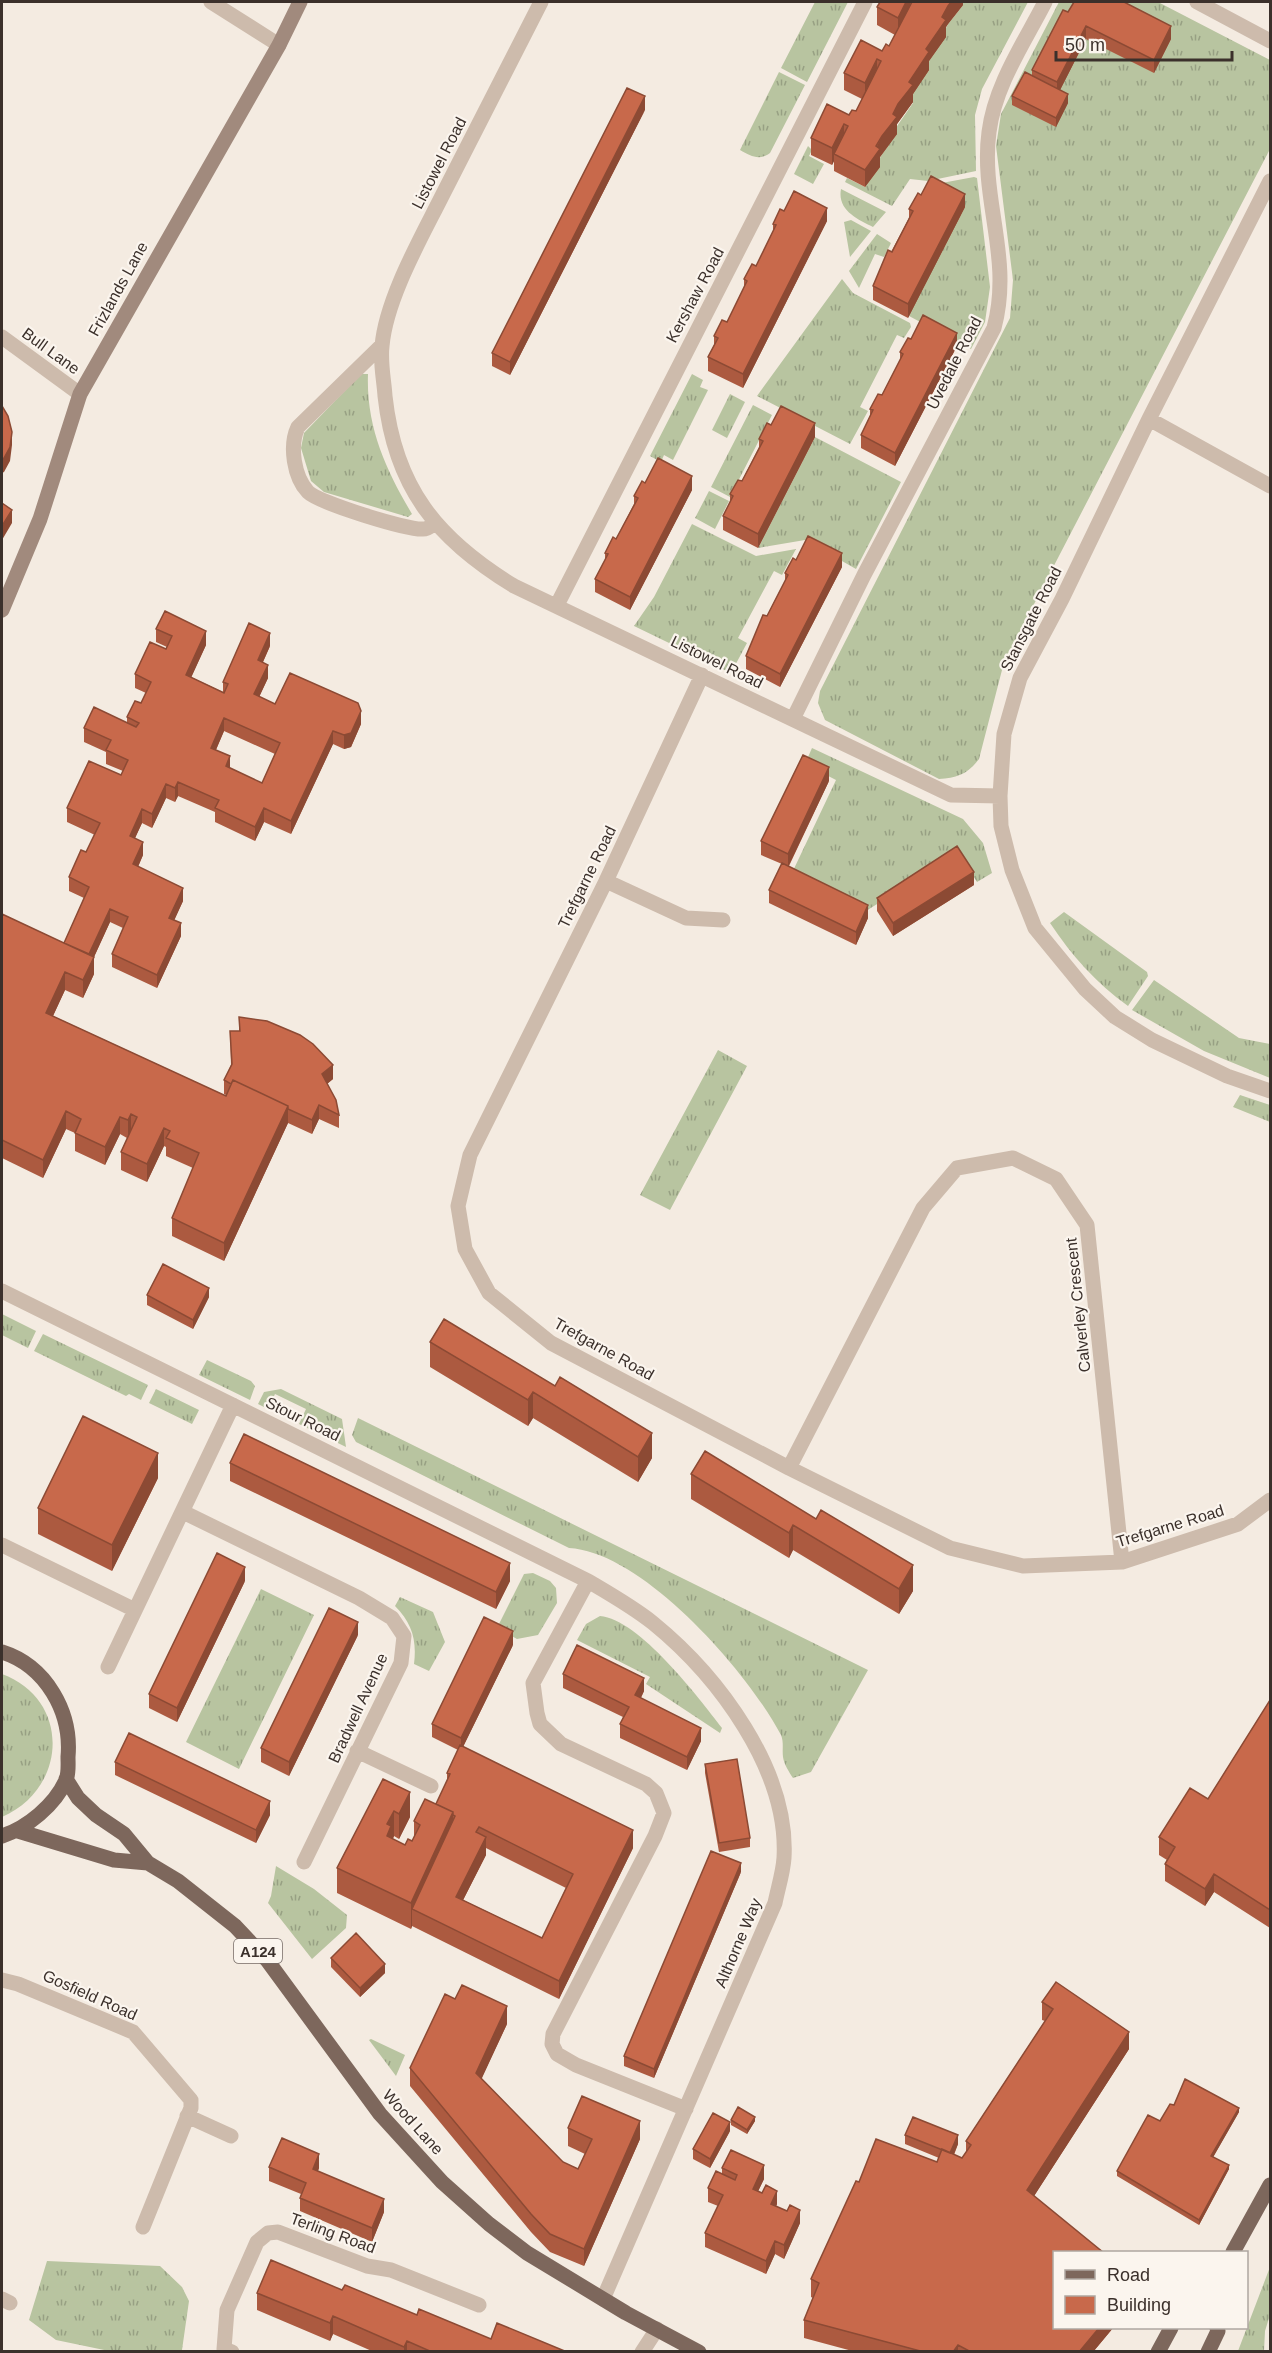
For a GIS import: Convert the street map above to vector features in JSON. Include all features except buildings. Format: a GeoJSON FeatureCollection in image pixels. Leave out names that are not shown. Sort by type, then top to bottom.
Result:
{"type":"FeatureCollection","features":[{"type":"Feature","properties":{"kind":"main road"},"geometry":{"type":"LineString","coordinates":[[2,1652],[11,1655],[44,1679],[57,1698],[68,1729],[66,1779],[39,1814],[18,1831],[2,1836]]}},
{"type":"Feature","properties":{"kind":"main road","name":"Wood Lane"},"geometry":{"type":"LineString","coordinates":[[66,1779],[78,1798],[96,1815],[124,1834],[148,1863],[178,1881],[235,1926],[267,1960],[380,2114],[442,2182],[489,2224],[527,2253],[603,2299],[699,2352]]}},
{"type":"Feature","properties":{"kind":"main road","name":"Wood Lane"},"geometry":{"type":"LineString","coordinates":[[18,1831],[114,1860],[148,1863]]}},
{"type":"Feature","properties":{"kind":"main road"},"geometry":{"type":"LineString","coordinates":[[1234,2251],[1270,2185]]}},
{"type":"Feature","properties":{"kind":"main road"},"geometry":{"type":"LineString","coordinates":[[1158,2352],[1170,2329]]}},
{"type":"Feature","properties":{"kind":"main road"},"geometry":{"type":"LineString","coordinates":[[1208,2352],[1217,2329]]}},
{"type":"Feature","properties":{"kind":"street"},"geometry":{"type":"LineString","coordinates":[[211,2],[279,45]]}},
{"type":"Feature","properties":{"kind":"street","name":"Frizlands Lane"},"geometry":{"type":"LineString","coordinates":[[2,610],[40,519],[80,394],[279,45],[300,2]]}},
{"type":"Feature","properties":{"kind":"street","name":"Listowel Road"},"geometry":{"type":"LineString","coordinates":[[541,2],[424,231],[396,294],[382,345],[389,428],[401,465],[419,501],[435,523],[476,563],[514,586],[951,795],[1000,796]]}},
{"type":"Feature","properties":{"kind":"street","name":"Kershaw Road"},"geometry":{"type":"LineString","coordinates":[[556,605],[865,2]]}},
{"type":"Feature","properties":{"kind":"street","name":"Uvedale Road"},"geometry":{"type":"LineString","coordinates":[[794,719],[864,575],[994,328],[1001,302],[1002,277],[988,171],[991,116],[1001,86],[1045,2]]}},
{"type":"Feature","properties":{"kind":"street"},"geometry":{"type":"LineString","coordinates":[[1197,2],[1270,40]]}},
{"type":"Feature","properties":{"kind":"street","name":"Stansgate Road"},"geometry":{"type":"LineString","coordinates":[[1270,181],[1149,419],[1062,599],[1020,678],[1004,734],[1000,796],[1001,826],[1012,870],[1035,928],[1085,989],[1115,1017],[1152,1040],[1227,1076],[1270,1091]]}},
{"type":"Feature","properties":{"kind":"street","name":"Bull Lane"},"geometry":{"type":"LineString","coordinates":[[2,337],[80,394]]}},
{"type":"Feature","properties":{"kind":"street"},"geometry":{"type":"LineString","coordinates":[[382,345],[298,427],[294,437],[293,455],[302,484],[319,500],[404,527],[425,529],[435,523]]}},
{"type":"Feature","properties":{"kind":"street"},"geometry":{"type":"LineString","coordinates":[[1149,419],[1270,486]]}},
{"type":"Feature","properties":{"kind":"street","name":"Trefgarne Road"},"geometry":{"type":"LineString","coordinates":[[702,675],[606,881],[470,1155],[459,1206],[465,1249],[489,1293],[551,1343],[789,1468],[950,1548],[1023,1566],[1122,1562],[1238,1524],[1270,1500]]}},
{"type":"Feature","properties":{"kind":"street"},"geometry":{"type":"LineString","coordinates":[[606,881],[686,918],[723,920]]}},
{"type":"Feature","properties":{"kind":"street","name":"Calverley Crescent"},"geometry":{"type":"LineString","coordinates":[[789,1468],[923,1208],[957,1168],[1013,1158],[1056,1179],[1088,1225],[1122,1562]]}},
{"type":"Feature","properties":{"kind":"street","name":"Stour Road"},"geometry":{"type":"LineString","coordinates":[[2,1291],[588,1581]]}},
{"type":"Feature","properties":{"kind":"street"},"geometry":{"type":"LineString","coordinates":[[108,1667],[234,1405]]}},
{"type":"Feature","properties":{"kind":"street","name":"Bradwell Avenue"},"geometry":{"type":"LineString","coordinates":[[183,1512],[359,1598],[392,1618],[404,1636],[401,1663],[304,1862]]}},
{"type":"Feature","properties":{"kind":"street"},"geometry":{"type":"LineString","coordinates":[[2,1545],[135,1610]]}},
{"type":"Feature","properties":{"kind":"street"},"geometry":{"type":"LineString","coordinates":[[588,1581],[533,1683],[540,1724],[561,1744],[646,1784],[656,1794],[664,1813],[655,1836],[554,2034],[552,2044],[557,2054],[576,2065],[686,2109]]}},
{"type":"Feature","properties":{"kind":"street","name":"Althorne Way"},"geometry":{"type":"LineString","coordinates":[[588,1581],[654,1623],[699,1667],[739,1720],[769,1772],[779,1806],[784,1858],[775,1903],[603,2299]]}},
{"type":"Feature","properties":{"kind":"street"},"geometry":{"type":"LineString","coordinates":[[357,1751],[431,1786]]}},
{"type":"Feature","properties":{"kind":"street","name":"Gosfield Road"},"geometry":{"type":"LineString","coordinates":[[2,1980],[18,1984],[133,2032],[191,2100],[188,2116]]}},
{"type":"Feature","properties":{"kind":"street"},"geometry":{"type":"LineString","coordinates":[[142,2227],[188,2116],[231,2136]]}},
{"type":"Feature","properties":{"kind":"street","name":"Terling Road"},"geometry":{"type":"LineString","coordinates":[[232,2352],[224,2349],[227,2310],[257,2242],[268,2233],[278,2232],[366,2266],[391,2270],[479,2305]]}},
{"type":"Feature","properties":{"kind":"street"},"geometry":{"type":"LineString","coordinates":[[642,2352],[657,2329]]}},
{"type":"Feature","properties":{"kind":"green space"},"geometry":{"type":"Polygon","coordinates":[[[815,2],[848,2],[807,82],[781,68],[815,2]]]}},
{"type":"Feature","properties":{"kind":"green space"},"geometry":{"type":"Polygon","coordinates":[[[959,2],[1028,2],[982,89],[975,115],[976,171],[928,181],[910,179],[892,206],[845,182],[847,178],[865,187],[882,154],[896,135],[893,132],[913,103],[909,100],[948,24],[963,5],[959,2]]]}},
{"type":"Feature","properties":{"kind":"green space"},"geometry":{"type":"Polygon","coordinates":[[[1059,2],[1158,2],[1270,60],[1270,149],[1018,635],[1002,670],[979,759],[962,774],[939,779],[825,720],[818,703],[820,691],[1010,318],[1013,280],[996,146],[1001,114],[1059,2]]]}},
{"type":"Feature","properties":{"kind":"green space"},"geometry":{"type":"Polygon","coordinates":[[[779,72],[805,85],[770,153],[762,157],[751,156],[740,150],[779,72]]]}},
{"type":"Feature","properties":{"kind":"green space"},"geometry":{"type":"Polygon","coordinates":[[[808,146],[812,150],[809,156],[824,164],[813,184],[794,174],[808,146]]]}},
{"type":"Feature","properties":{"kind":"green space"},"geometry":{"type":"Polygon","coordinates":[[[977,178],[990,287],[985,322],[971,349],[909,316],[931,185],[977,178]]]}},
{"type":"Feature","properties":{"kind":"green space"},"geometry":{"type":"Polygon","coordinates":[[[841,189],[886,212],[873,227],[867,224],[845,208],[842,203],[841,189]]]}},
{"type":"Feature","properties":{"kind":"green space"},"geometry":{"type":"Polygon","coordinates":[[[851,220],[871,231],[850,257],[844,222],[851,220]]]}},
{"type":"Feature","properties":{"kind":"green space"},"geometry":{"type":"Polygon","coordinates":[[[877,234],[891,243],[884,257],[875,254],[859,288],[849,271],[877,234]]]}},
{"type":"Feature","properties":{"kind":"green space"},"geometry":{"type":"Polygon","coordinates":[[[842,279],[853,293],[910,323],[911,327],[904,338],[897,335],[860,407],[868,411],[850,444],[757,396],[842,279]]]}},
{"type":"Feature","properties":{"kind":"green space"},"geometry":{"type":"Polygon","coordinates":[[[361,374],[368,374],[370,412],[374,430],[386,464],[412,514],[408,517],[324,492],[311,481],[301,448],[304,433],[361,374]]]}},
{"type":"Feature","properties":{"kind":"green space"},"geometry":{"type":"Polygon","coordinates":[[[692,374],[703,380],[700,387],[708,390],[673,460],[664,455],[661,462],[650,456],[692,374]]]}},
{"type":"Feature","properties":{"kind":"green space"},"geometry":{"type":"Polygon","coordinates":[[[730,394],[745,402],[727,438],[712,430],[730,394]]]}},
{"type":"Feature","properties":{"kind":"green space"},"geometry":{"type":"Polygon","coordinates":[[[753,405],[772,415],[730,497],[711,487],[753,405]]]}},
{"type":"Feature","properties":{"kind":"green space"},"geometry":{"type":"Polygon","coordinates":[[[815,437],[901,482],[856,569],[805,540],[758,548],[815,437]]]}},
{"type":"Feature","properties":{"kind":"green space"},"geometry":{"type":"Polygon","coordinates":[[[709,491],[729,501],[715,529],[695,518],[709,491]]]}},
{"type":"Feature","properties":{"kind":"green space"},"geometry":{"type":"Polygon","coordinates":[[[692,524],[756,556],[796,549],[782,575],[774,571],[738,638],[747,643],[731,673],[634,626],[654,597],[692,524]]]}},
{"type":"Feature","properties":{"kind":"green space"},"geometry":{"type":"Polygon","coordinates":[[[812,748],[963,819],[983,843],[992,873],[977,882],[958,853],[866,911],[791,875],[836,780],[805,764],[812,748]]]}},
{"type":"Feature","properties":{"kind":"green space"},"geometry":{"type":"Polygon","coordinates":[[[1064,912],[1147,972],[1148,976],[1128,1006],[1085,968],[1050,923],[1064,912]]]}},
{"type":"Feature","properties":{"kind":"green space"},"geometry":{"type":"Polygon","coordinates":[[[1154,980],[1239,1038],[1270,1044],[1270,1078],[1204,1051],[1132,1010],[1154,980]]]}},
{"type":"Feature","properties":{"kind":"green space"},"geometry":{"type":"Polygon","coordinates":[[[718,1050],[747,1066],[670,1210],[640,1195],[718,1050]]]}},
{"type":"Feature","properties":{"kind":"green space"},"geometry":{"type":"Polygon","coordinates":[[[1240,1095],[1270,1105],[1270,1122],[1233,1107],[1240,1095]]]}},
{"type":"Feature","properties":{"kind":"green space"},"geometry":{"type":"Polygon","coordinates":[[[2,1314],[36,1331],[28,1348],[2,1335],[2,1314]]]}},
{"type":"Feature","properties":{"kind":"green space"},"geometry":{"type":"Polygon","coordinates":[[[43,1334],[148,1385],[141,1400],[129,1394],[126,1396],[34,1351],[43,1334]]]}},
{"type":"Feature","properties":{"kind":"green space"},"geometry":{"type":"Polygon","coordinates":[[[207,1360],[251,1381],[255,1386],[250,1400],[199,1375],[207,1360]]]}},
{"type":"Feature","properties":{"kind":"green space"},"geometry":{"type":"Polygon","coordinates":[[[156,1389],[199,1410],[192,1424],[149,1403],[156,1389]]]}},
{"type":"Feature","properties":{"kind":"green space"},"geometry":{"type":"Polygon","coordinates":[[[281,1389],[342,1419],[346,1447],[299,1424],[306,1409],[275,1394],[268,1409],[258,1404],[264,1392],[281,1389]]]}},
{"type":"Feature","properties":{"kind":"green space"},"geometry":{"type":"Polygon","coordinates":[[[358,1418],[868,1670],[811,1772],[793,1778],[784,1760],[781,1735],[765,1709],[719,1649],[660,1592],[629,1570],[598,1555],[569,1548],[356,1442],[352,1435],[358,1418]]]}},
{"type":"Feature","properties":{"kind":"green space"},"geometry":{"type":"Polygon","coordinates":[[[533,1573],[550,1581],[556,1588],[557,1603],[538,1635],[517,1639],[497,1628],[524,1574],[533,1573]]]}},
{"type":"Feature","properties":{"kind":"green space"},"geometry":{"type":"Polygon","coordinates":[[[261,1589],[314,1615],[239,1769],[186,1742],[261,1589]]]}},
{"type":"Feature","properties":{"kind":"green space"},"geometry":{"type":"Polygon","coordinates":[[[400,1597],[433,1612],[445,1642],[429,1671],[414,1664],[415,1647],[412,1632],[406,1619],[395,1606],[400,1597]]]}},
{"type":"Feature","properties":{"kind":"green space"},"geometry":{"type":"Polygon","coordinates":[[[600,1616],[615,1620],[650,1645],[699,1698],[722,1728],[720,1733],[646,1684],[650,1677],[577,1640],[586,1624],[600,1616]]]}},
{"type":"Feature","properties":{"kind":"green space"},"geometry":{"type":"Polygon","coordinates":[[[2,1674],[25,1686],[41,1703],[50,1723],[53,1745],[49,1766],[39,1786],[24,1804],[2,1817],[2,1674]]]}},
{"type":"Feature","properties":{"kind":"green space"},"geometry":{"type":"Polygon","coordinates":[[[276,1866],[314,1889],[347,1915],[346,1928],[312,1959],[268,1903],[276,1866]]]}},
{"type":"Feature","properties":{"kind":"green space"},"geometry":{"type":"Polygon","coordinates":[[[369,2040],[405,2055],[396,2076],[369,2040]]]}},
{"type":"Feature","properties":{"kind":"green space"},"geometry":{"type":"Polygon","coordinates":[[[47,2261],[160,2266],[182,2287],[189,2301],[182,2350],[109,2351],[56,2340],[29,2320],[47,2261]]]}},
{"type":"Feature","properties":{"kind":"green space"},"geometry":{"type":"Polygon","coordinates":[[[1270,2267],[1270,2315],[1265,2331],[1264,2351],[1238,2351],[1270,2267]]]}}]}
